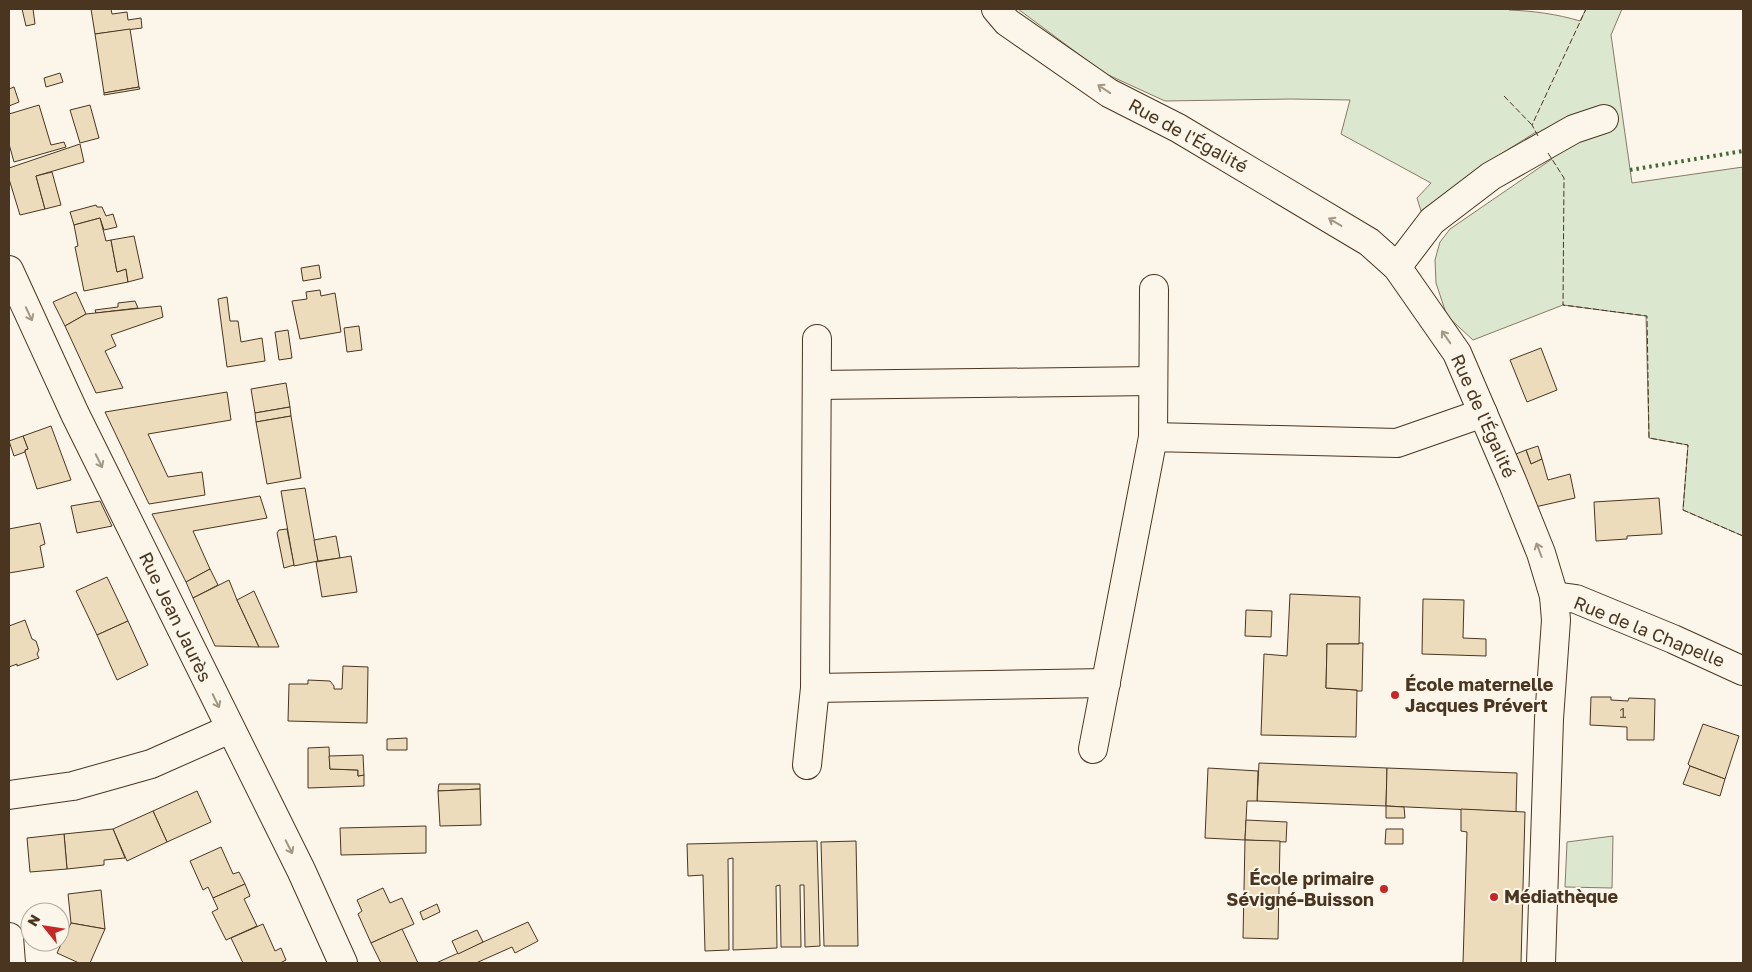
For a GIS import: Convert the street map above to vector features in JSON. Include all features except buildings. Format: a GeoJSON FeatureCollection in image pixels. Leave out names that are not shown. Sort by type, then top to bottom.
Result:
{"type":"FeatureCollection","features":[{"type":"Feature","properties":{"kind":"street","name":"Rue de l'Égalité"},"geometry":{"type":"LineString","coordinates":[[996,9],[1007,22],[1110,93],[1178,128],[1370,242],[1396,267],[1457,353],[1541,553],[1554,596],[1556,620],[1549,719],[1541,963]]}},
{"type":"Feature","properties":{"kind":"street"},"geometry":{"type":"LineString","coordinates":[[1396,267],[1432,222],[1491,176],[1574,128],[1604,119]]}},
{"type":"Feature","properties":{"kind":"street","name":"Rue Jean Jaurès"},"geometry":{"type":"LineString","coordinates":[[9,270],[75,414],[301,870],[343,963]]}},
{"type":"Feature","properties":{"kind":"street"},"geometry":{"type":"LineString","coordinates":[[1093,749],[1153,437],[1154,289]]}},
{"type":"Feature","properties":{"kind":"street"},"geometry":{"type":"LineString","coordinates":[[808,765],[816,688],[817,339]]}},
{"type":"Feature","properties":{"kind":"street"},"geometry":{"type":"LineString","coordinates":[[817,385],[1153,380]]}},
{"type":"Feature","properties":{"kind":"street"},"geometry":{"type":"LineString","coordinates":[[1153,437],[1397,443],[1483,413]]}},
{"type":"Feature","properties":{"kind":"street","name":"Rue de la Chapelle"},"geometry":{"type":"LineString","coordinates":[[1554,596],[1576,599],[1673,639],[1743,671]]}},
{"type":"Feature","properties":{"kind":"street"},"geometry":{"type":"LineString","coordinates":[[816,688],[1106,683]]}},
{"type":"Feature","properties":{"kind":"street"},"geometry":{"type":"LineString","coordinates":[[9,795],[73,786],[151,764],[230,729]]}},
{"type":"Feature","properties":{"kind":"street"},"geometry":{"type":"LineString","coordinates":[[9,937],[11,963]]}},
{"type":"Feature","properties":{"kind":"green space"},"geometry":{"type":"Polygon","coordinates":[[[1018,9],[1508,9],[1554,15],[1580,21],[1586,9],[1622,9],[1611,35],[1632,183],[1743,167],[1743,536],[1683,510],[1688,445],[1649,438],[1646,316],[1563,305],[1473,340],[1447,316],[1436,283],[1435,260],[1440,242],[1450,229],[1552,159],[1536,132],[1480,167],[1421,211],[1417,198],[1431,183],[1341,134],[1350,100],[1165,101],[1104,73],[1018,9]]]}},
{"type":"Feature","properties":{"kind":"green space"},"geometry":{"type":"Polygon","coordinates":[[[1613,836],[1612,888],[1565,887],[1567,842],[1613,836]]]}},
{"type":"Feature","properties":{"kind":"hedge"},"geometry":{"type":"LineString","coordinates":[[1630,170],[1743,151]]}},
{"type":"Feature","properties":{"kind":"fence"},"geometry":{"type":"LineString","coordinates":[[1538,136],[1532,125],[1586,9]]}},
{"type":"Feature","properties":{"kind":"fence"},"geometry":{"type":"LineString","coordinates":[[1504,96],[1532,125]]}},
{"type":"Feature","properties":{"kind":"fence"},"geometry":{"type":"LineString","coordinates":[[1548,153],[1564,178],[1563,305],[1647,316],[1649,438],[1688,445],[1683,510],[1743,536]]}},
{"type":"Feature","properties":{"kind":"place","name":"École maternelle Jacques Prévert"},"geometry":{"type":"Point","coordinates":[1395,695]}},
{"type":"Feature","properties":{"kind":"place","name":"École primaire Sévigné-Buisson"},"geometry":{"type":"Point","coordinates":[1384,889]}},
{"type":"Feature","properties":{"kind":"place","name":"Médiathèque"},"geometry":{"type":"Point","coordinates":[1494,897]}}]}
